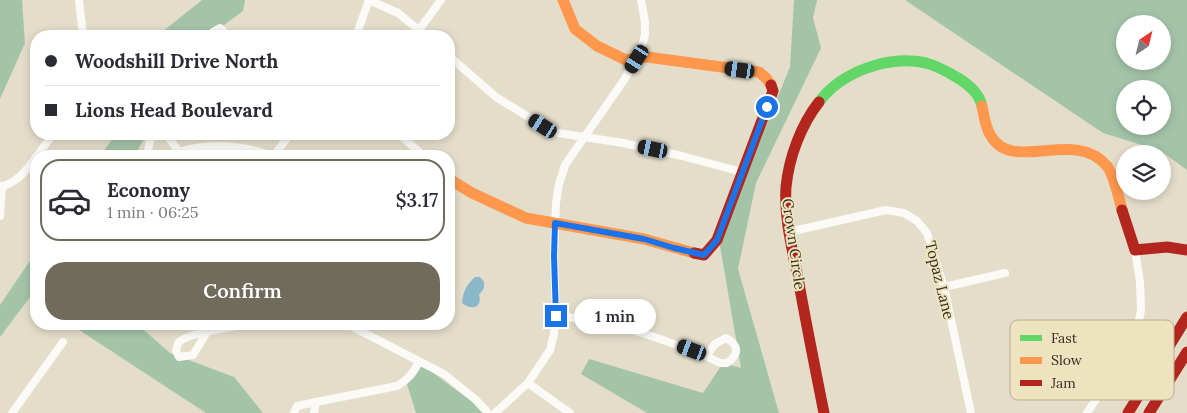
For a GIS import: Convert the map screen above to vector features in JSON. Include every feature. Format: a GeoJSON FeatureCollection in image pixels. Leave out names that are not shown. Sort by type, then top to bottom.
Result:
{"type":"FeatureCollection","features":[{"type":"Feature","properties":{"kind":"street"},"geometry":{"type":"LineString","coordinates":[[79,0],[82,30]]}},
{"type":"Feature","properties":{"kind":"street"},"geometry":{"type":"LineString","coordinates":[[358,30],[369,0],[398,13],[418,30],[441,0]]}},
{"type":"Feature","properties":{"kind":"street"},"geometry":{"type":"LineString","coordinates":[[455,182],[472,193],[526,218],[644,239],[704,255],[717,240],[773,91],[772,83],[759,72],[647,57],[626,60],[597,46],[575,29],[563,0]]}},
{"type":"Feature","properties":{"kind":"street"},"geometry":{"type":"LineString","coordinates":[[495,413],[528,383],[550,350],[556,316],[554,256],[559,184],[565,165],[637,59],[645,35],[641,0]]}},
{"type":"Feature","properties":{"kind":"street"},"geometry":{"type":"LineString","coordinates":[[455,61],[496,97],[558,133],[623,143],[742,172]]}},
{"type":"Feature","properties":{"kind":"street","name":"Crown Circle"},"geometry":{"type":"LineString","coordinates":[[824,413],[789,232],[786,188],[790,166],[800,135],[821,98],[852,75],[871,66],[922,62],[946,71],[972,88],[981,101],[987,128],[998,145],[1017,152],[1035,154],[1052,149],[1072,148],[1087,151],[1100,158],[1110,168],[1135,250],[1140,282],[1141,310],[1139,320]]}},
{"type":"Feature","properties":{"kind":"street"},"geometry":{"type":"LineString","coordinates":[[41,150],[48,140]]}},
{"type":"Feature","properties":{"kind":"street"},"geometry":{"type":"LineString","coordinates":[[406,140],[417,150]]}},
{"type":"Feature","properties":{"kind":"street"},"geometry":{"type":"LineString","coordinates":[[189,150],[225,145],[257,150]]}},
{"type":"Feature","properties":{"kind":"street"},"geometry":{"type":"LineString","coordinates":[[0,216],[1,186],[16,179],[30,164]]}},
{"type":"Feature","properties":{"kind":"street","name":"Topaz Lane"},"geometry":{"type":"LineString","coordinates":[[789,232],[886,210],[904,214],[918,221],[928,233],[944,286],[971,413]]}},
{"type":"Feature","properties":{"kind":"street"},"geometry":{"type":"LineString","coordinates":[[1135,250],[1162,246],[1187,250]]}},
{"type":"Feature","properties":{"kind":"street"},"geometry":{"type":"LineString","coordinates":[[944,286],[1005,273]]}},
{"type":"Feature","properties":{"kind":"street"},"geometry":{"type":"LineString","coordinates":[[556,316],[609,323],[650,334],[706,356]]}},
{"type":"Feature","properties":{"kind":"street"},"geometry":{"type":"LineString","coordinates":[[1174,338],[1187,317]]}},
{"type":"Feature","properties":{"kind":"street"},"geometry":{"type":"LineString","coordinates":[[206,332],[217,330]]}},
{"type":"Feature","properties":{"kind":"street"},"geometry":{"type":"LineString","coordinates":[[358,330],[444,374],[475,399],[488,413]]}},
{"type":"Feature","properties":{"kind":"street"},"geometry":{"type":"LineString","coordinates":[[12,413],[63,342]]}},
{"type":"Feature","properties":{"kind":"street"},"geometry":{"type":"LineString","coordinates":[[1177,368],[1187,344]]}},
{"type":"Feature","properties":{"kind":"street"},"geometry":{"type":"LineString","coordinates":[[1174,373],[1187,352]]}},
{"type":"Feature","properties":{"kind":"street"},"geometry":{"type":"LineString","coordinates":[[294,413],[298,406],[397,386],[412,375],[419,362]]}},
{"type":"Feature","properties":{"kind":"street"},"geometry":{"type":"LineString","coordinates":[[528,383],[570,413]]}},
{"type":"Feature","properties":{"kind":"street","name":"Crown Circle"},"geometry":{"type":"LineString","coordinates":[[1087,413],[1095,400]]}},
{"type":"Feature","properties":{"kind":"street"},"geometry":{"type":"LineString","coordinates":[[1128,413],[1136,400]]}},
{"type":"Feature","properties":{"kind":"street"},"geometry":{"type":"LineString","coordinates":[[1149,413],[1157,400]]}},
{"type":"Feature","properties":{"kind":"street"},"geometry":{"type":"LineString","coordinates":[[314,413],[316,402]]}},
{"type":"Feature","properties":{"kind":"green space"},"geometry":{"type":"Polygon","coordinates":[[[0,0],[22,0],[25,43],[0,99],[0,0]]]}},
{"type":"Feature","properties":{"kind":"green space"},"geometry":{"type":"Polygon","coordinates":[[[202,0],[245,0],[243,11],[217,30],[164,30],[202,0]]]}},
{"type":"Feature","properties":{"kind":"green space"},"geometry":{"type":"Polygon","coordinates":[[[794,0],[817,0],[813,18],[821,48],[756,183],[738,269],[779,413],[647,413],[581,374],[589,359],[703,393],[723,363],[741,368],[719,240],[790,67],[794,0]]]}},
{"type":"Feature","properties":{"kind":"green space"},"geometry":{"type":"Polygon","coordinates":[[[905,0],[1187,0],[1187,170],[1171,158],[1171,145],[1142,145],[1103,133],[905,0]]]}},
{"type":"Feature","properties":{"kind":"green space"},"geometry":{"type":"Polygon","coordinates":[[[112,140],[143,140],[138,150],[104,150],[112,140]]]}},
{"type":"Feature","properties":{"kind":"green space"},"geometry":{"type":"Polygon","coordinates":[[[30,261],[30,297],[0,337],[0,305],[30,261]]]}},
{"type":"Feature","properties":{"kind":"green space"},"geometry":{"type":"Polygon","coordinates":[[[79,330],[144,330],[170,353],[234,377],[263,413],[206,413],[79,330]]]}},
{"type":"Feature","properties":{"kind":"green space"},"geometry":{"type":"Polygon","coordinates":[[[420,363],[487,413],[416,413],[406,381],[420,363]]]}},
{"type":"Feature","properties":{"kind":"water"},"geometry":{"type":"Polygon","coordinates":[[[475,277],[480,277],[484,282],[484,288],[479,295],[480,300],[477,306],[469,307],[462,303],[463,295],[469,283],[475,277]]]}},
{"type":"Feature","properties":{"kind":"traffic: fast"},"geometry":{"type":"LineString","coordinates":[[819,102],[829,91],[853,74],[882,64],[912,61],[935,66],[958,78],[973,90],[979,97],[982,106]]}},
{"type":"Feature","properties":{"kind":"traffic: slow"},"geometry":{"type":"LineString","coordinates":[[563,0],[575,29],[597,46],[626,60],[647,57],[759,72],[771,85]]}},
{"type":"Feature","properties":{"kind":"traffic: slow"},"geometry":{"type":"LineString","coordinates":[[982,106],[989,133],[1001,147],[1014,151],[1029,152],[1062,149],[1078,150],[1093,155],[1110,170],[1122,210]]}},
{"type":"Feature","properties":{"kind":"traffic: slow"},"geometry":{"type":"LineString","coordinates":[[455,183],[472,193],[526,218],[644,239],[694,253]]}},
{"type":"Feature","properties":{"kind":"traffic: jam"},"geometry":{"type":"LineString","coordinates":[[694,253],[704,255],[717,240],[773,91],[771,85]]}},
{"type":"Feature","properties":{"kind":"traffic: jam"},"geometry":{"type":"LineString","coordinates":[[819,102],[801,131],[793,153],[786,187],[786,198],[791,244],[824,413]]}},
{"type":"Feature","properties":{"kind":"traffic: jam"},"geometry":{"type":"LineString","coordinates":[[1122,210],[1135,250],[1167,247],[1187,250]]}},
{"type":"Feature","properties":{"kind":"traffic: jam"},"geometry":{"type":"LineString","coordinates":[[1174,338],[1187,317]]}},
{"type":"Feature","properties":{"kind":"traffic: jam"},"geometry":{"type":"LineString","coordinates":[[1174,373],[1187,352]]}},
{"type":"Feature","properties":{"kind":"traffic: jam"},"geometry":{"type":"LineString","coordinates":[[1128,413],[1136,400]]}},
{"type":"Feature","properties":{"kind":"traffic: jam"},"geometry":{"type":"LineString","coordinates":[[1149,413],[1157,400]]}},
{"type":"Feature","properties":{"kind":"route"},"geometry":{"type":"LineString","coordinates":[[556,316],[555,223],[644,239],[704,255],[717,240],[767,107]]}}]}
